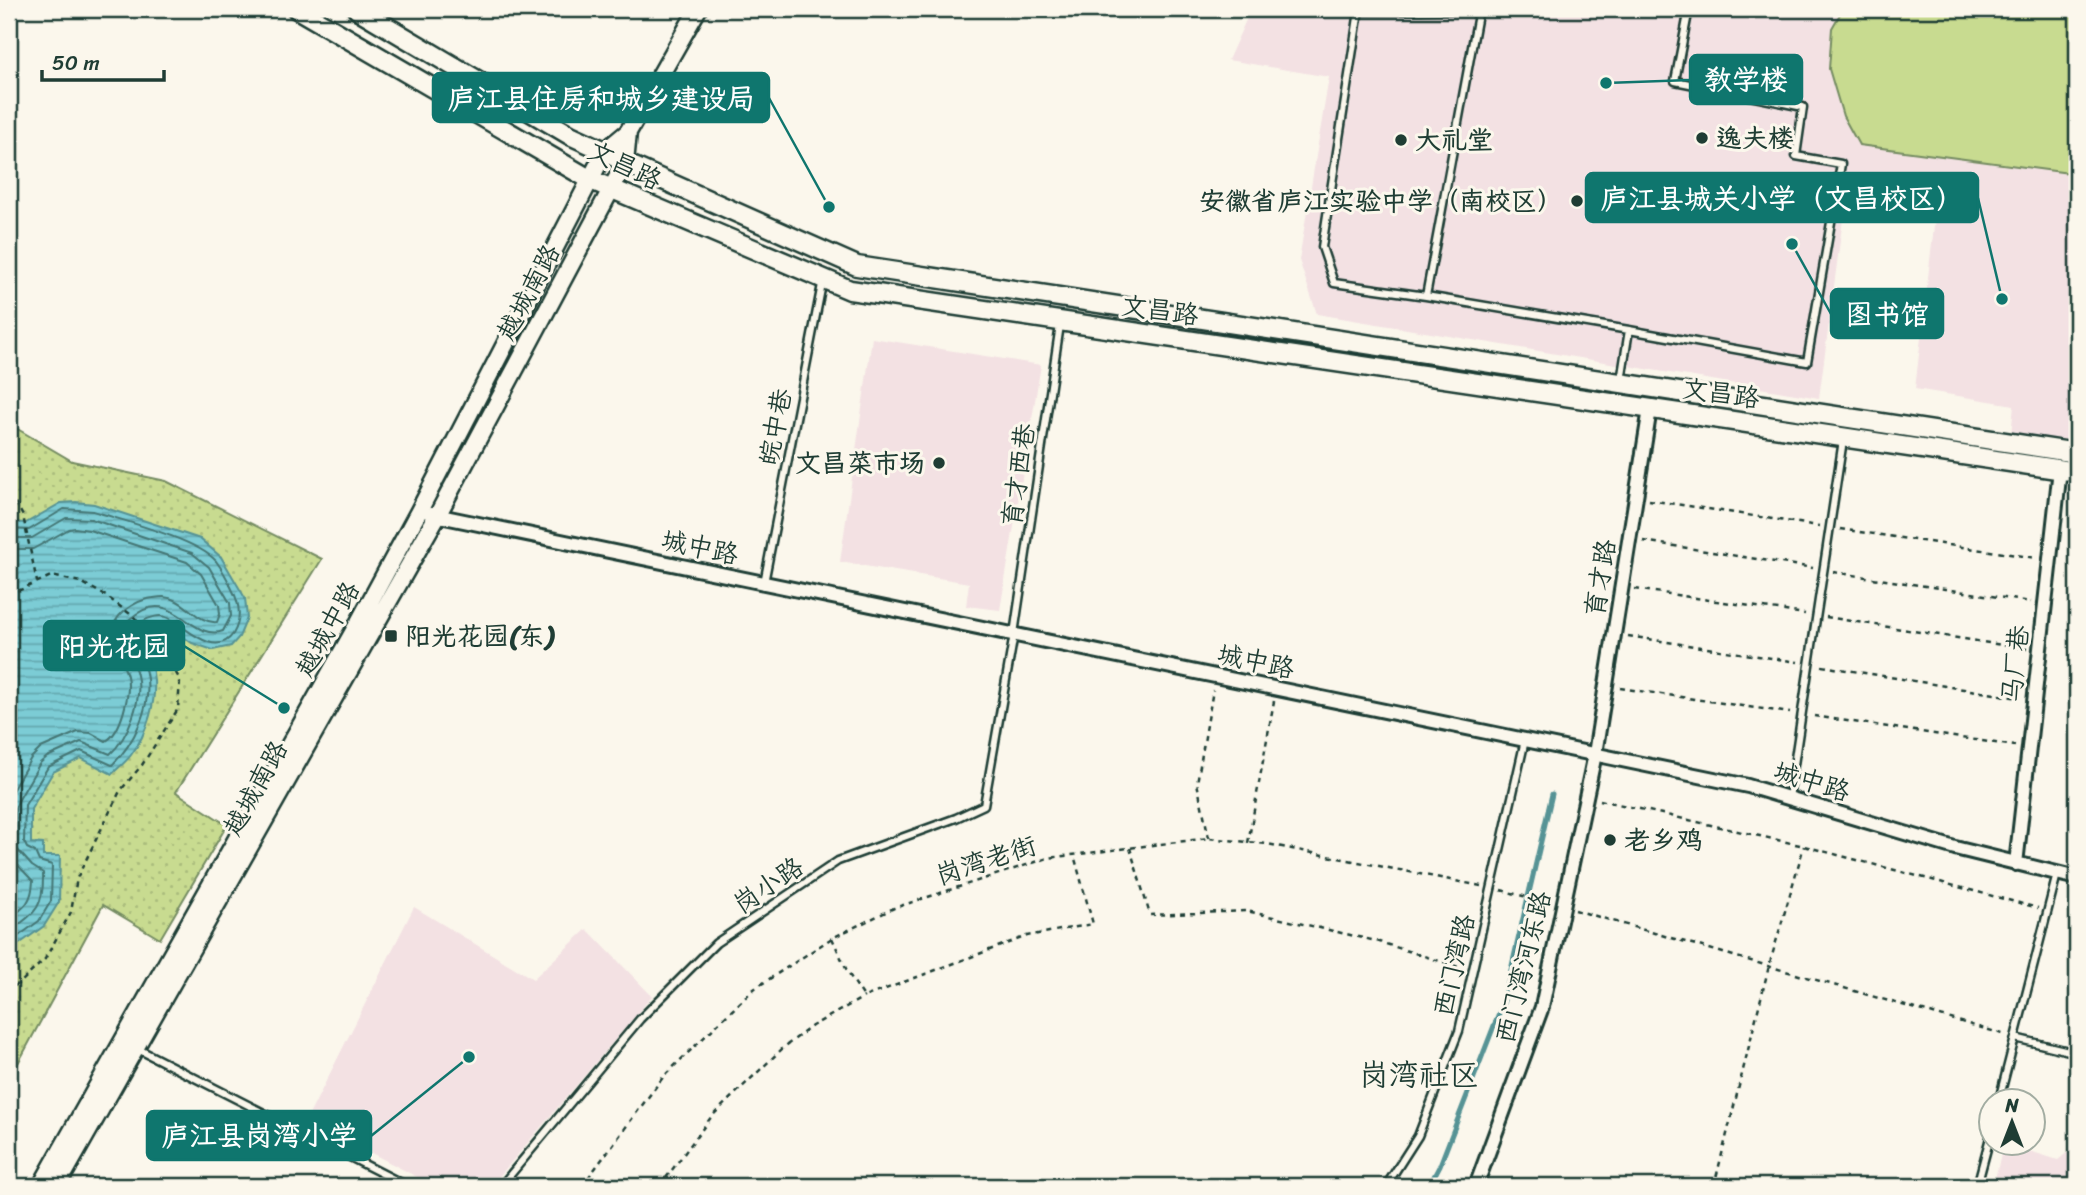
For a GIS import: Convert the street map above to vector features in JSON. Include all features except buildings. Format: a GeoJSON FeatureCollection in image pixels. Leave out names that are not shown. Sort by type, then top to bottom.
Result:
{"type":"FeatureCollection","features":[{"type":"Feature","properties":{"kind":"main road","name":"文昌路"},"geometry":{"type":"LineString","coordinates":[[297,9],[610,190],[850,290],[2068,471]]}},
{"type":"Feature","properties":{"kind":"main road","name":"文昌路"},"geometry":{"type":"LineString","coordinates":[[357,9],[570,135],[605,150],[625,163],[857,266],[2077,453]]}},
{"type":"Feature","properties":{"kind":"street","name":"越城中路"},"geometry":{"type":"LineString","coordinates":[[41,1186],[359,622],[605,150],[628,132],[698,9]]}},
{"type":"Feature","properties":{"kind":"street","name":"越城中路"},"geometry":{"type":"LineString","coordinates":[[610,190],[625,163],[628,132]]}},
{"type":"Feature","properties":{"kind":"street","name":"越城南路"},"geometry":{"type":"LineString","coordinates":[[57,1186],[437,516],[610,190]]}},
{"type":"Feature","properties":{"kind":"street","name":"育才路"},"geometry":{"type":"LineString","coordinates":[[1595,754],[1650,409]]}},
{"type":"Feature","properties":{"kind":"street","name":"马厂巷"},"geometry":{"type":"LineString","coordinates":[[2016,863],[2050,560],[2068,471]]}},
{"type":"Feature","properties":{"kind":"street","name":"城中路"},"geometry":{"type":"LineString","coordinates":[[419,511],[1748,786],[1955,848],[2077,878]]}},
{"type":"Feature","properties":{"kind":"street","name":"西门湾河东路"},"geometry":{"type":"LineString","coordinates":[[1476,1186],[1542,1007],[1595,754]]}},
{"type":"Feature","properties":{"kind":"lane"},"geometry":{"type":"LineString","coordinates":[[1426,296],[1479,9],[1359,11],[1322,247],[1334,283],[1426,296],[1807,362],[1841,164],[1796,156],[1803,107],[1675,81],[1689,9]]}},
{"type":"Feature","properties":{"kind":"lane","name":"皖中巷"},"geometry":{"type":"LineString","coordinates":[[764,583],[823,279]]}},
{"type":"Feature","properties":{"kind":"lane","name":"育才西巷"},"geometry":{"type":"LineString","coordinates":[[1014,635],[1060,321]]}},
{"type":"Feature","properties":{"kind":"lane"},"geometry":{"type":"LineString","coordinates":[[1620,383],[1629,330]]}},
{"type":"Feature","properties":{"kind":"lane"},"geometry":{"type":"LineString","coordinates":[[1789,798],[1844,438]]}},
{"type":"Feature","properties":{"kind":"lane","name":"岗小路"},"geometry":{"type":"LineString","coordinates":[[501,1186],[639,1018],[716,943],[838,861],[956,818],[984,805],[1014,635]]}},
{"type":"Feature","properties":{"kind":"lane","name":"西门湾路"},"geometry":{"type":"LineString","coordinates":[[1386,1186],[1418,1136],[1459,1031],[1525,740]]}},
{"type":"Feature","properties":{"kind":"lane"},"geometry":{"type":"LineString","coordinates":[[2003,1086],[2057,874]]}},
{"type":"Feature","properties":{"kind":"lane"},"geometry":{"type":"LineString","coordinates":[[2015,1038],[2077,1053]]}},
{"type":"Feature","properties":{"kind":"lane"},"geometry":{"type":"LineString","coordinates":[[136,1048],[407,1186]]}},
{"type":"Feature","properties":{"kind":"lane"},"geometry":{"type":"LineString","coordinates":[[1977,1186],[1985,1156]]}},
{"type":"Feature","properties":{"kind":"path"},"geometry":{"type":"LineString","coordinates":[[9,495],[23,516],[37,582]]}},
{"type":"Feature","properties":{"kind":"path"},"geometry":{"type":"LineString","coordinates":[[1636,498],[2050,560]]}},
{"type":"Feature","properties":{"kind":"path"},"geometry":{"type":"LineString","coordinates":[[1629,539],[2045,604]]}},
{"type":"Feature","properties":{"kind":"path"},"geometry":{"type":"LineString","coordinates":[[9,594],[51,576],[81,582],[133,616],[161,647],[180,680],[178,709],[142,765],[120,791],[77,878],[71,912],[45,959],[20,983],[9,989]]}},
{"type":"Feature","properties":{"kind":"path"},"geometry":{"type":"LineString","coordinates":[[1622,587],[2040,650]]}},
{"type":"Feature","properties":{"kind":"path"},"geometry":{"type":"LineString","coordinates":[[1614,634],[2034,700]]}},
{"type":"Feature","properties":{"kind":"path"},"geometry":{"type":"LineString","coordinates":[[1209,838],[1197,783],[1215,676]]}},
{"type":"Feature","properties":{"kind":"path"},"geometry":{"type":"LineString","coordinates":[[1606,686],[2029,748]]}},
{"type":"Feature","properties":{"kind":"path"},"geometry":{"type":"LineString","coordinates":[[1248,843],[1277,688]]}},
{"type":"Feature","properties":{"kind":"path"},"geometry":{"type":"LineString","coordinates":[[1586,797],[1804,846],[2048,910]]}},
{"type":"Feature","properties":{"kind":"path","name":"岗湾老街"},"geometry":{"type":"LineString","coordinates":[[582,1186],[664,1076],[754,989],[832,937],[894,908],[1048,858],[1209,838],[1280,847],[1510,892],[2015,1038]]}},
{"type":"Feature","properties":{"kind":"path"},"geometry":{"type":"LineString","coordinates":[[1714,1186],[1769,966],[1804,846]]}},
{"type":"Feature","properties":{"kind":"path"},"geometry":{"type":"LineString","coordinates":[[1130,848],[1150,915],[1247,911],[1376,941],[1472,971]]}},
{"type":"Feature","properties":{"kind":"path"},"geometry":{"type":"LineString","coordinates":[[660,1186],[712,1116],[784,1047],[812,1026],[864,996],[1027,936],[1093,924],[1074,855]]}},
{"type":"Feature","properties":{"kind":"path"},"geometry":{"type":"LineString","coordinates":[[832,937],[848,973],[864,996]]}},
{"type":"Feature","properties":{"kind":"shaded area","name":"安徽省庐江实验中学（南校区）"},"geometry":{"type":"Polygon","coordinates":[[[1251,9],[2077,9],[2077,443],[2011,435],[2014,405],[1915,389],[1938,192],[1848,181],[1819,398],[1317,314],[1299,260],[1329,77],[1228,60],[1251,9]]]}},
{"type":"Feature","properties":{"kind":"shaded area","name":"文昌菜市场"},"geometry":{"type":"Polygon","coordinates":[[[872,338],[1041,365],[1000,610],[966,606],[969,583],[840,562],[872,338]]]}},
{"type":"Feature","properties":{"kind":"shaded area"},"geometry":{"type":"Polygon","coordinates":[[[414,907],[533,979],[587,929],[652,996],[491,1186],[434,1186],[307,1119],[414,907]]]}},
{"type":"Feature","properties":{"kind":"shaded area"},"geometry":{"type":"Polygon","coordinates":[[[2077,1139],[2077,1186],[1993,1186],[2001,1156],[2045,1156],[2058,1160],[2069,1151],[2077,1139]]]}},
{"type":"Feature","properties":{"kind":"green space"},"geometry":{"type":"Polygon","coordinates":[[[1843,9],[2077,9],[2077,174],[1859,145],[1843,116],[1829,69],[1832,28],[1843,9]]]}},
{"type":"Feature","properties":{"kind":"green space"},"geometry":{"type":"Polygon","coordinates":[[[9,424],[72,461],[166,481],[322,559],[176,792],[227,825],[160,939],[103,905],[9,1080],[9,424]]]}},
{"type":"Feature","properties":{"kind":"water"},"geometry":{"type":"Polygon","coordinates":[[[61,503],[94,504],[200,539],[221,557],[245,598],[247,618],[239,637],[231,646],[213,650],[192,643],[164,623],[150,625],[140,632],[154,683],[146,727],[137,747],[112,774],[81,758],[53,772],[31,809],[31,843],[43,844],[43,856],[60,856],[59,902],[44,926],[15,947],[14,965],[9,971],[9,522],[26,523],[61,503]]]}},
{"type":"Feature","properties":{"kind":"waterway"},"geometry":{"type":"LineString","coordinates":[[1429,1186],[1440,1165],[1504,1000],[1552,794]]}},
{"type":"Feature","properties":{"kind":"place","name":"教学楼"},"geometry":{"type":"Point","coordinates":[1606,83]}},
{"type":"Feature","properties":{"kind":"place","name":"逸夫楼"},"geometry":{"type":"Point","coordinates":[1702,138]}},
{"type":"Feature","properties":{"kind":"place","name":"大礼堂"},"geometry":{"type":"Point","coordinates":[1401,140]}},
{"type":"Feature","properties":{"kind":"place","name":"安徽省庐江实验中学（南校区）"},"geometry":{"type":"Point","coordinates":[1577,201]}},
{"type":"Feature","properties":{"kind":"place","name":"庐江县住房和城乡建设局"},"geometry":{"type":"Point","coordinates":[829,207]}},
{"type":"Feature","properties":{"kind":"place","name":"图书馆"},"geometry":{"type":"Point","coordinates":[1792,244]}},
{"type":"Feature","properties":{"kind":"place","name":"庐江县城关小学（文昌校区）"},"geometry":{"type":"Point","coordinates":[2002,299]}},
{"type":"Feature","properties":{"kind":"place","name":"文昌菜市场"},"geometry":{"type":"Point","coordinates":[939,463]}},
{"type":"Feature","properties":{"kind":"place","name":"阳光花园(东)"},"geometry":{"type":"Point","coordinates":[391,636]}},
{"type":"Feature","properties":{"kind":"place","name":"阳光花园"},"geometry":{"type":"Point","coordinates":[284,708]}},
{"type":"Feature","properties":{"kind":"place","name":"老乡鸡"},"geometry":{"type":"Point","coordinates":[1610,840]}},
{"type":"Feature","properties":{"kind":"place","name":"庐江县岗湾小学"},"geometry":{"type":"Point","coordinates":[469,1057]}},
{"type":"Feature","properties":{"kind":"district","name":"岗湾社区"},"geometry":{"type":"Point","coordinates":[1419,1075]}}]}
